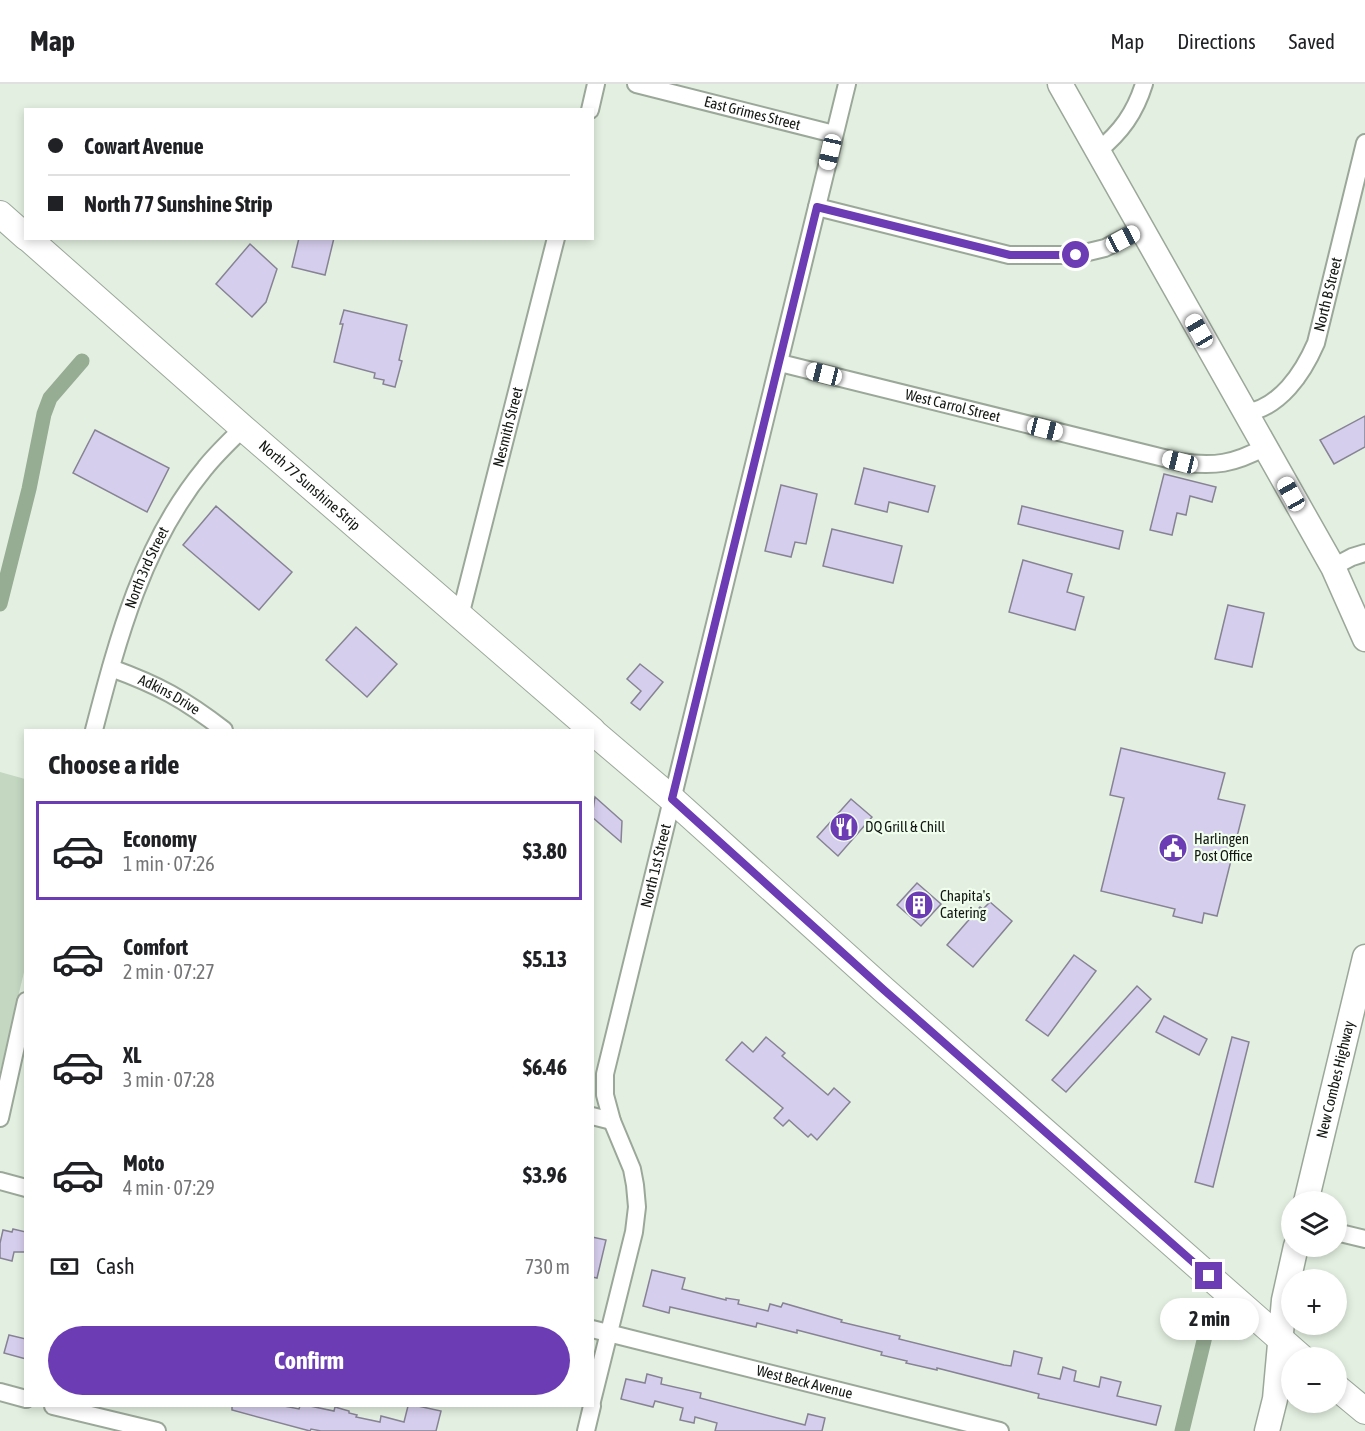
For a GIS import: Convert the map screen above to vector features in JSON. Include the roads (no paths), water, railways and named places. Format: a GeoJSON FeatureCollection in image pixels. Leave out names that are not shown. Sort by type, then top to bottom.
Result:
{"type":"FeatureCollection","features":[{"type":"Feature","properties":{"kind":"main road","name":"North 77 Sunshine Strip"},"geometry":{"type":"LineString","coordinates":[[0,214],[24,236]]}},
{"type":"Feature","properties":{"kind":"main road","name":"North 77 Sunshine Strip"},"geometry":{"type":"LineString","coordinates":[[28,240],[590,729]]}},
{"type":"Feature","properties":{"kind":"main road","name":"North 77 Sunshine Strip"},"geometry":{"type":"LineString","coordinates":[[594,733],[672,799],[884,990],[1290,1347]]}},
{"type":"Feature","properties":{"kind":"main road"},"geometry":{"type":"LineString","coordinates":[[1347,1396],[1365,1412]]}},
{"type":"Feature","properties":{"kind":"street"},"geometry":{"type":"LineString","coordinates":[[590,108],[596,84]]}},
{"type":"Feature","properties":{"kind":"street","name":"East Grimes Street"},"geometry":{"type":"LineString","coordinates":[[636,84],[834,134]]}},
{"type":"Feature","properties":{"kind":"street","name":"North 1st Street"},"geometry":{"type":"LineString","coordinates":[[594,1387],[601,1331],[634,1232],[637,1207],[632,1169],[612,1121],[605,1095],[605,1074],[847,84]]}},
{"type":"Feature","properties":{"kind":"street"},"geometry":{"type":"LineString","coordinates":[[1060,84],[1333,567],[1365,639]]}},
{"type":"Feature","properties":{"kind":"street"},"geometry":{"type":"LineString","coordinates":[[1098,151],[1110,142],[1129,120],[1136,109],[1144,84]]}},
{"type":"Feature","properties":{"kind":"street","name":"North B Street"},"geometry":{"type":"LineString","coordinates":[[1245,413],[1257,411],[1288,389],[1308,361],[1316,343],[1365,144]]}},
{"type":"Feature","properties":{"kind":"street"},"geometry":{"type":"LineString","coordinates":[[817,207],[1010,255],[1076,255],[1104,248],[1141,229]]}},
{"type":"Feature","properties":{"kind":"street","name":"Nesmith Street"},"geometry":{"type":"LineString","coordinates":[[460,616],[555,240]]}},
{"type":"Feature","properties":{"kind":"street","name":"West Carrol Street"},"geometry":{"type":"LineString","coordinates":[[780,363],[1180,462],[1218,465],[1247,457],[1265,447]]}},
{"type":"Feature","properties":{"kind":"street","name":"North 3rd Street"},"geometry":{"type":"LineString","coordinates":[[94,729],[128,611],[155,546],[204,468],[243,428]]}},
{"type":"Feature","properties":{"kind":"street"},"geometry":{"type":"LineString","coordinates":[[1333,567],[1352,556],[1365,553]]}},
{"type":"Feature","properties":{"kind":"street","name":"Adkins Drive"},"geometry":{"type":"LineString","coordinates":[[111,668],[161,687],[190,704],[223,729]]}},
{"type":"Feature","properties":{"kind":"street","name":"New Combes Highway"},"geometry":{"type":"LineString","coordinates":[[1309,1191],[1361,994],[1365,957]]}},
{"type":"Feature","properties":{"kind":"street"},"geometry":{"type":"LineString","coordinates":[[0,1118],[24,1010]]}},
{"type":"Feature","properties":{"kind":"street"},"geometry":{"type":"LineString","coordinates":[[594,1116],[612,1121]]}},
{"type":"Feature","properties":{"kind":"street"},"geometry":{"type":"LineString","coordinates":[[0,1181],[24,1187]]}},
{"type":"Feature","properties":{"kind":"street"},"geometry":{"type":"LineString","coordinates":[[1347,1235],[1365,1239]]}},
{"type":"Feature","properties":{"kind":"street"},"geometry":{"type":"LineString","coordinates":[[1267,1431],[1275,1399],[1284,1300],[1294,1257]]}},
{"type":"Feature","properties":{"kind":"street","name":"West Beck Avenue"},"geometry":{"type":"LineString","coordinates":[[601,1331],[1000,1431]]}},
{"type":"Feature","properties":{"kind":"street"},"geometry":{"type":"LineString","coordinates":[[0,1392],[24,1398]]}},
{"type":"Feature","properties":{"kind":"street"},"geometry":{"type":"LineString","coordinates":[[57,1407],[157,1431]]}},
{"type":"Feature","properties":{"kind":"street","name":"North 1st Street"},"geometry":{"type":"LineString","coordinates":[[585,1431],[591,1407]]}},
{"type":"Feature","properties":{"kind":"waterway"},"geometry":{"type":"LineString","coordinates":[[0,604],[29,489],[44,414],[50,398],[82,361]]}},
{"type":"Feature","properties":{"kind":"waterway"},"geometry":{"type":"LineString","coordinates":[[1182,1431],[1208,1324]]}},
{"type":"Feature","properties":{"kind":"place","name":"DQ Grill & Chill"},"geometry":{"type":"Point","coordinates":[844,827]}},
{"type":"Feature","properties":{"kind":"place","name":"Harlingen Post Office"},"geometry":{"type":"Point","coordinates":[1173,848]}},
{"type":"Feature","properties":{"kind":"place","name":"Chapita's Catering"},"geometry":{"type":"Point","coordinates":[919,905]}}]}
